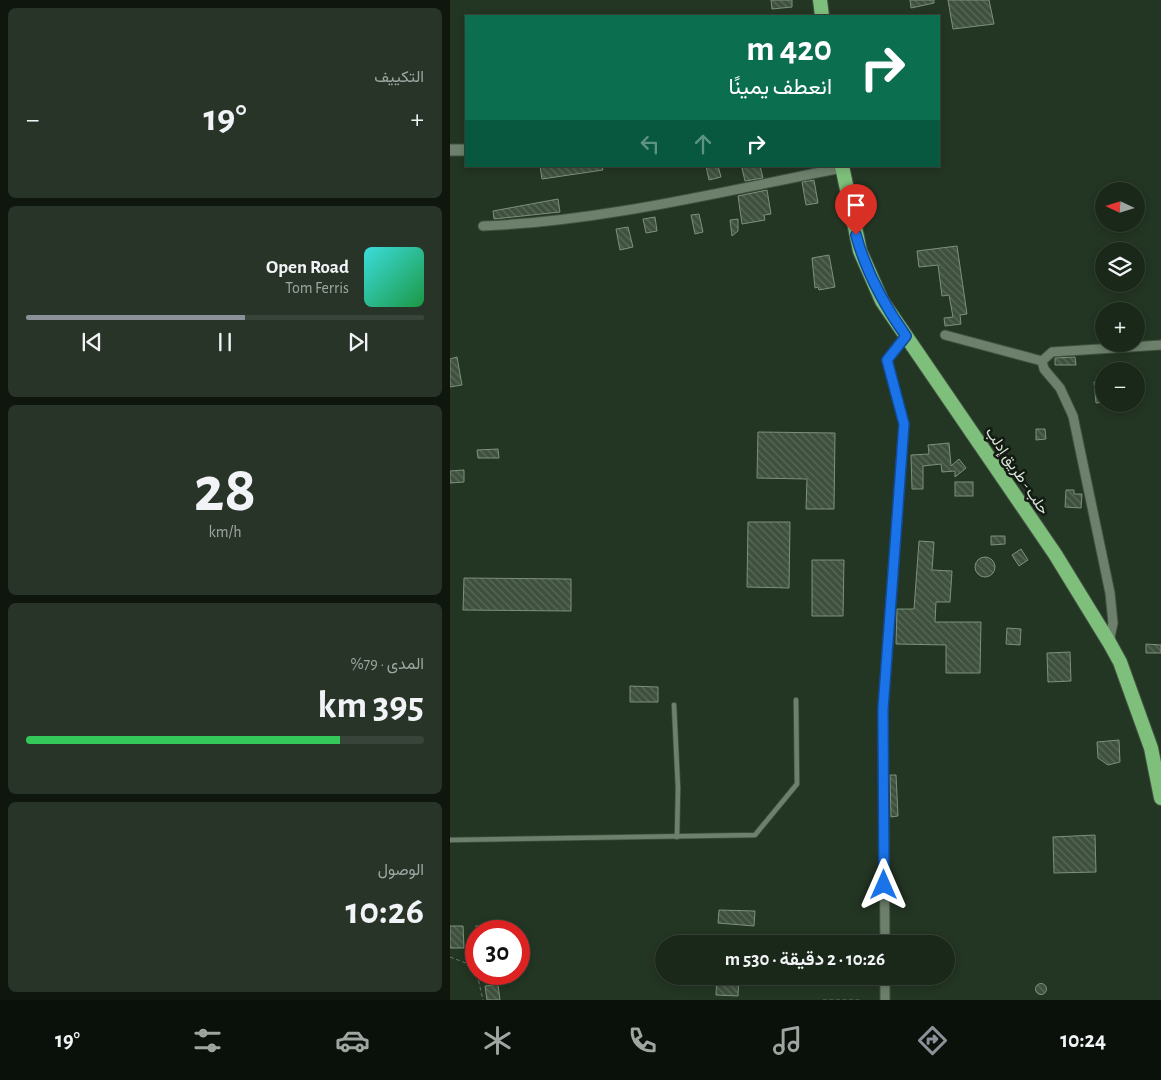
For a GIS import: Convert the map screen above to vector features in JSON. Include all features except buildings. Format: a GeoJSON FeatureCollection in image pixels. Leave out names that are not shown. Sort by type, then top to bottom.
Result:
{"type":"FeatureCollection","features":[{"type":"Feature","properties":{"kind":"highway"},"geometry":{"type":"LineString","coordinates":[[820,0],[822,15]]}},
{"type":"Feature","properties":{"kind":"highway","name":"حلب - طريق إدلب"},"geometry":{"type":"LineString","coordinates":[[842,167],[860,250],[882,301],[1055,554],[1110,642],[1120,662],[1151,748],[1161,798]]}},
{"type":"Feature","properties":{"kind":"street"},"geometry":{"type":"LineString","coordinates":[[450,150],[465,150]]}},
{"type":"Feature","properties":{"kind":"street"},"geometry":{"type":"LineString","coordinates":[[483,226],[510,225],[628,209],[842,167]]}},
{"type":"Feature","properties":{"kind":"street"},"geometry":{"type":"LineString","coordinates":[[945,335],[1042,361]]}},
{"type":"Feature","properties":{"kind":"street"},"geometry":{"type":"LineString","coordinates":[[885,935],[883,709],[904,424],[887,360],[906,336]]}},
{"type":"Feature","properties":{"kind":"street"},"geometry":{"type":"LineString","coordinates":[[1042,361],[1052,352],[1161,345]]}},
{"type":"Feature","properties":{"kind":"street"},"geometry":{"type":"LineString","coordinates":[[1042,361],[1044,369],[1060,388],[1073,416],[1110,593],[1113,618],[1110,642]]}},
{"type":"Feature","properties":{"kind":"street"},"geometry":{"type":"LineString","coordinates":[[885,985],[885,1000]]}},
{"type":"Feature","properties":{"kind":"lane"},"geometry":{"type":"LineString","coordinates":[[450,840],[755,835],[798,784],[796,700]]}},
{"type":"Feature","properties":{"kind":"lane"},"geometry":{"type":"LineString","coordinates":[[674,705],[678,788],[677,837]]}},
{"type":"Feature","properties":{"kind":"path"},"geometry":{"type":"LineString","coordinates":[[450,957],[465,963]]}},
{"type":"Feature","properties":{"kind":"path"},"geometry":{"type":"LineString","coordinates":[[479,985],[483,1000]]}},
{"type":"Feature","properties":{"kind":"path"},"geometry":{"type":"LineString","coordinates":[[823,1000],[860,1000]]}},
{"type":"Feature","properties":{"kind":"route"},"geometry":{"type":"LineString","coordinates":[[856,235],[860,250],[882,301],[906,336],[887,360],[904,424],[883,709],[884,885]]}}]}
